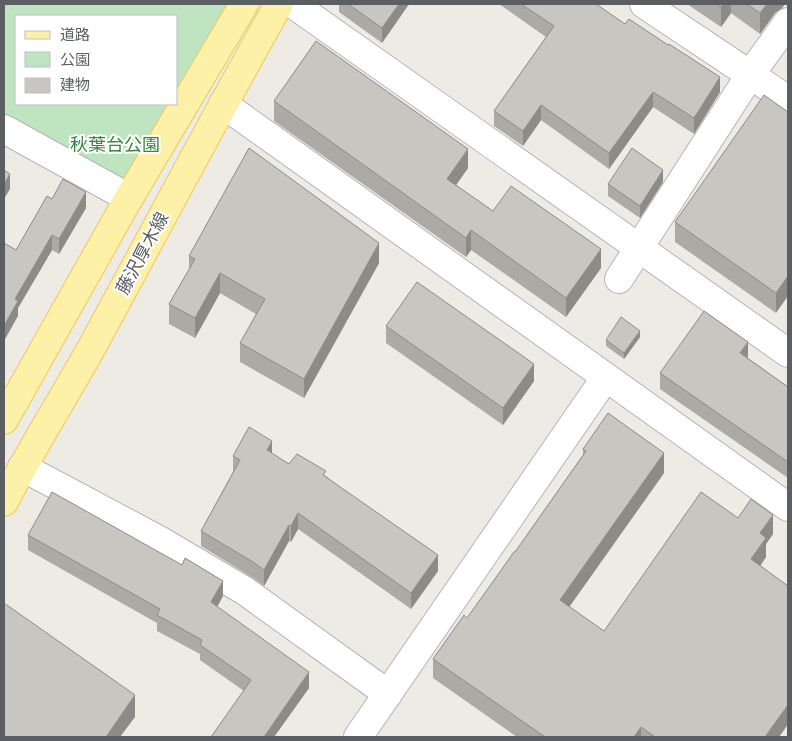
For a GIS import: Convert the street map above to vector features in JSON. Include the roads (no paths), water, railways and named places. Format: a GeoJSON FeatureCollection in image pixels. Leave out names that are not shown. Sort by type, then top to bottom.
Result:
{"type":"FeatureCollection","features":[{"type":"Feature","properties":{"kind":"main road","name":"藤沢厚木線"},"geometry":{"type":"LineString","coordinates":[[4,420],[129,198],[244,4]]}},
{"type":"Feature","properties":{"kind":"main road","name":"藤沢厚木線"},"geometry":{"type":"LineString","coordinates":[[4,502],[22,467],[91,348],[279,4]]}},
{"type":"Feature","properties":{"kind":"street"},"geometry":{"type":"LineString","coordinates":[[294,4],[788,353]]}},
{"type":"Feature","properties":{"kind":"street"},"geometry":{"type":"LineString","coordinates":[[644,4],[788,100]]}},
{"type":"Feature","properties":{"kind":"street"},"geometry":{"type":"LineString","coordinates":[[619,279],[750,75],[788,22]]}},
{"type":"Feature","properties":{"kind":"street"},"geometry":{"type":"LineString","coordinates":[[223,104],[788,507]]}},
{"type":"Feature","properties":{"kind":"street"},"geometry":{"type":"LineString","coordinates":[[4,129],[129,198]]}},
{"type":"Feature","properties":{"kind":"street"},"geometry":{"type":"LineString","coordinates":[[358,737],[606,378]]}},
{"type":"Feature","properties":{"kind":"street"},"geometry":{"type":"LineString","coordinates":[[22,467],[159,540],[245,591],[388,694]]}},
{"type":"Feature","properties":{"kind":"park label","name":"秋葉台公園"},"geometry":{"type":"Point","coordinates":[115,144]}}]}
